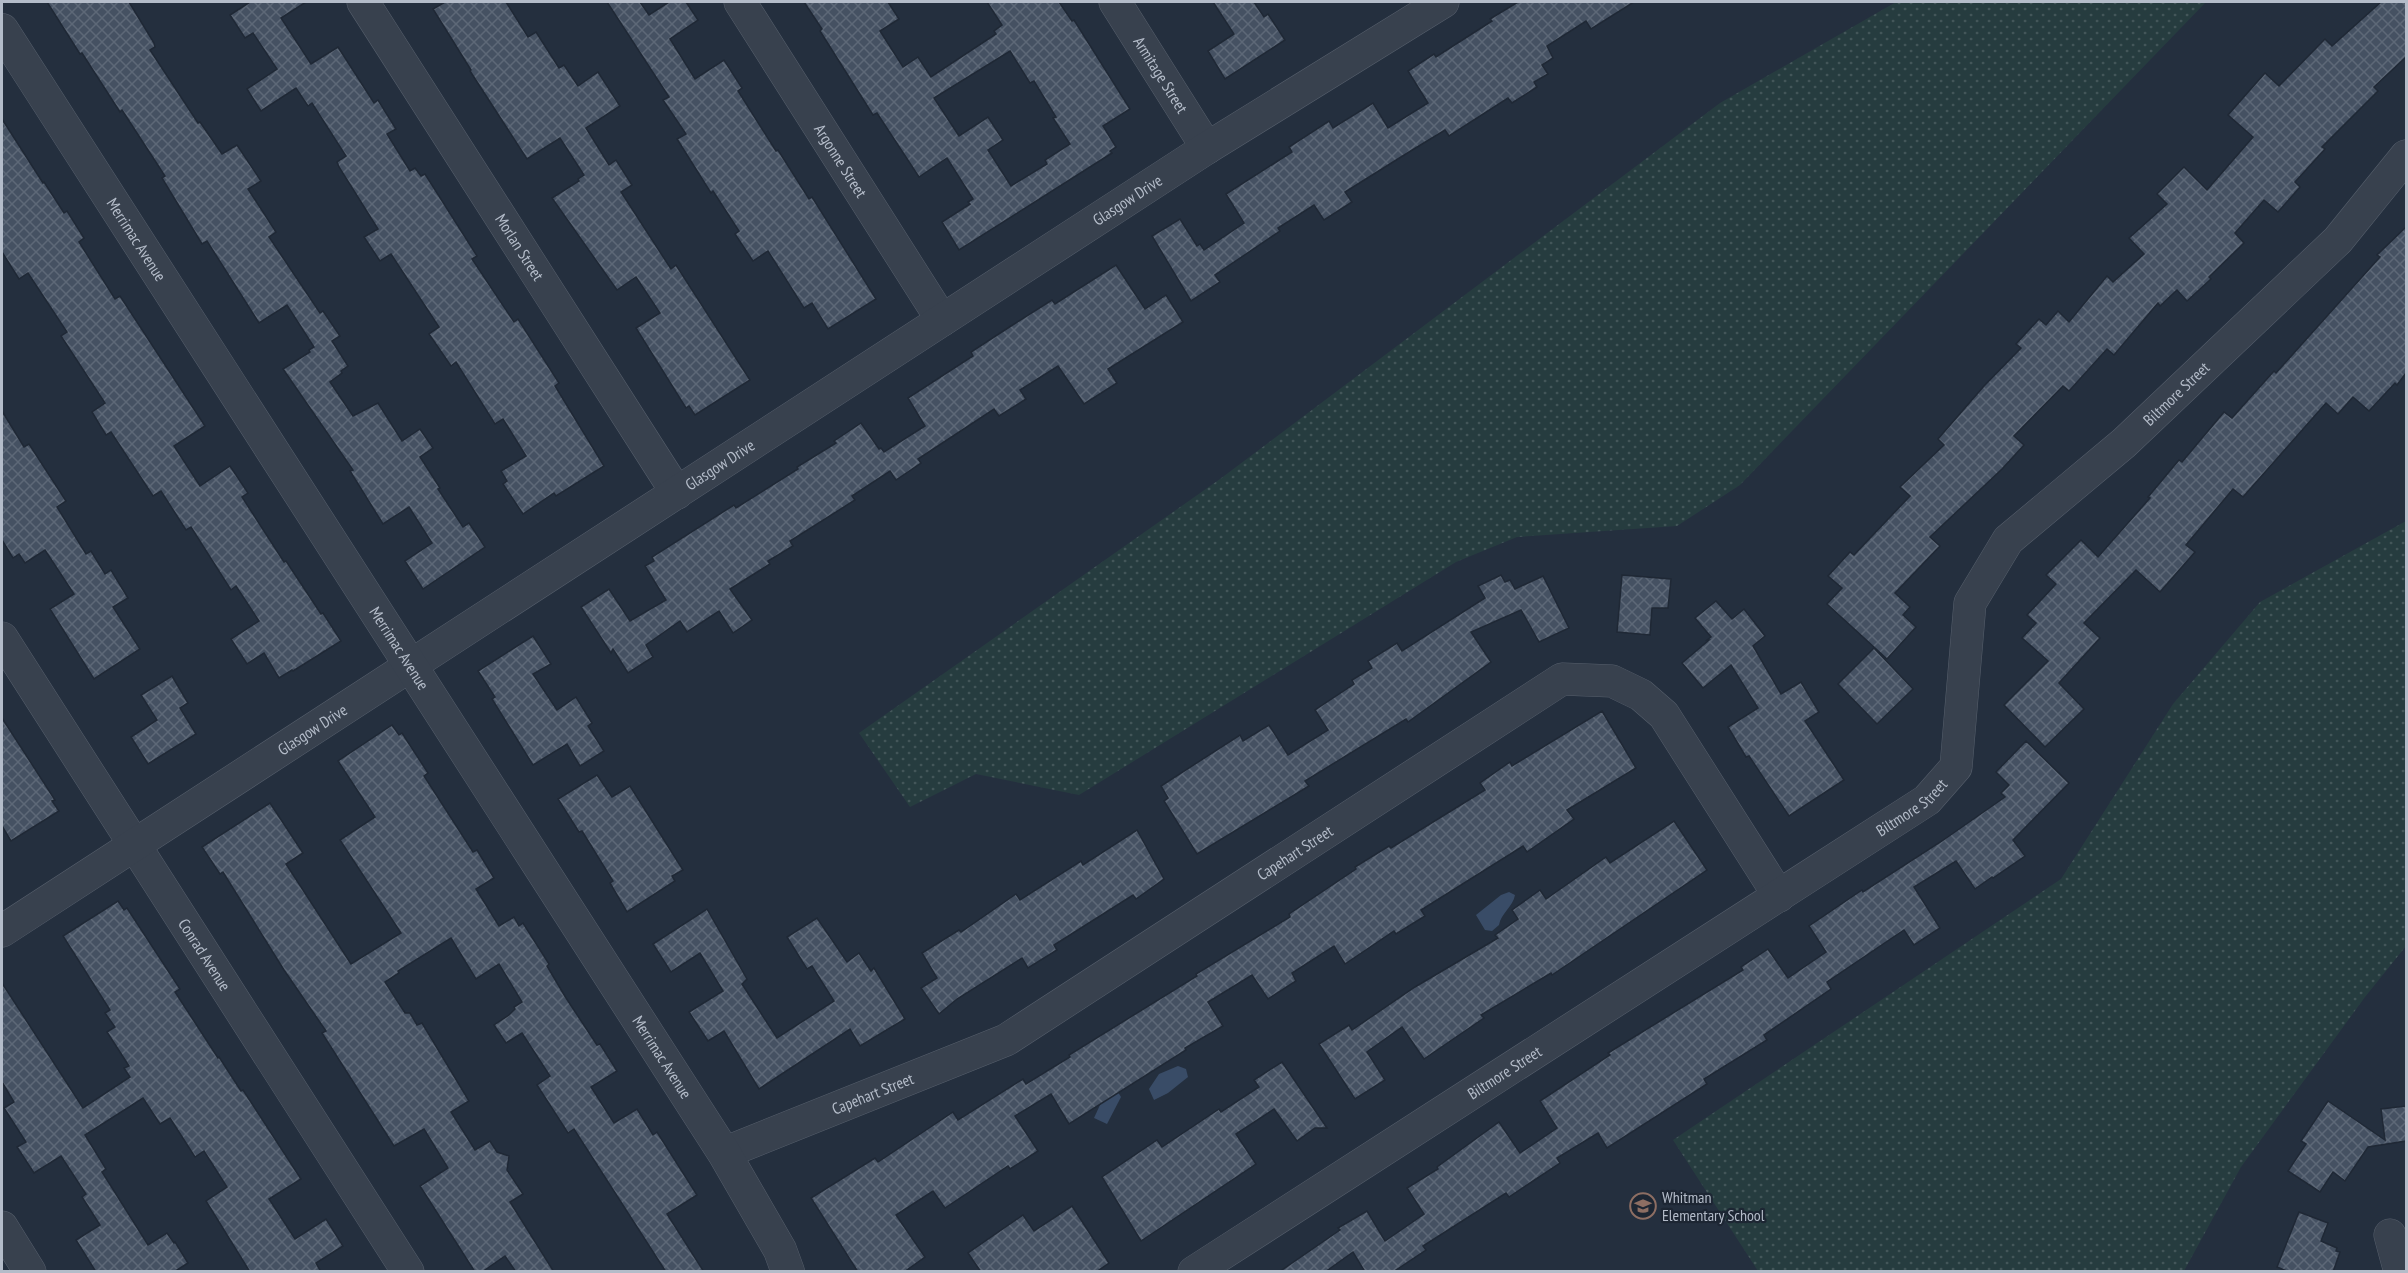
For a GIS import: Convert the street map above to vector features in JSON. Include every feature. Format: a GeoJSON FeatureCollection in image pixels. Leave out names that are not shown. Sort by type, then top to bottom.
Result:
{"type":"FeatureCollection","features":[{"type":"Feature","properties":{"kind":"street","name":"Morlan Street"},"geometry":{"type":"LineString","coordinates":[[363,2],[677,493]]}},
{"type":"Feature","properties":{"kind":"street","name":"Argonne Street"},"geometry":{"type":"LineString","coordinates":[[740,2],[942,320]]}},
{"type":"Feature","properties":{"kind":"street","name":"Armitage Street"},"geometry":{"type":"LineString","coordinates":[[1115,2],[1207,148]]}},
{"type":"Feature","properties":{"kind":"street","name":"Glasgow Drive"},"geometry":{"type":"LineString","coordinates":[[2,931],[1207,148],[1443,2]]}},
{"type":"Feature","properties":{"kind":"street","name":"Merrimac Avenue"},"geometry":{"type":"LineString","coordinates":[[2,30],[724,1153],[780,1250],[788,1272]]}},
{"type":"Feature","properties":{"kind":"street","name":"Biltmore Street"},"geometry":{"type":"LineString","coordinates":[[1194,1272],[1779,897],[1926,800],[1956,767],[1970,603],[2008,540],[2124,443],[2338,240],[2406,156]]}},
{"type":"Feature","properties":{"kind":"street","name":"Conrad Avenue"},"geometry":{"type":"LineString","coordinates":[[2,638],[408,1272]]}},
{"type":"Feature","properties":{"kind":"street","name":"Capehart Street"},"geometry":{"type":"LineString","coordinates":[[724,1153],[1006,1040],[1562,679],[1612,681],[1641,695],[1664,715],[1779,897]]}},
{"type":"Feature","properties":{"kind":"street"},"geometry":{"type":"LineString","coordinates":[[2,1227],[30,1272]]}},
{"type":"Feature","properties":{"kind":"street"},"geometry":{"type":"LineString","coordinates":[[2390,1235],[2400,1272]]}},
{"type":"Feature","properties":{"kind":"green space"},"geometry":{"type":"Polygon","coordinates":[[[1896,2],[2206,2],[1740,485],[1677,526],[1517,537],[1456,562],[1079,795],[976,774],[910,807],[859,733],[1220,479],[1720,103],[1896,2]]]}},
{"type":"Feature","properties":{"kind":"green space"},"geometry":{"type":"Polygon","coordinates":[[[2406,521],[2406,946],[2365,997],[2241,1167],[2184,1271],[1758,1271],[1673,1140],[2061,879],[2173,704],[2260,602],[2406,521]]]}},
{"type":"Feature","properties":{"kind":"water"},"geometry":{"type":"Polygon","coordinates":[[[1509,892],[1515,895],[1514,899],[1499,925],[1492,931],[1485,930],[1476,915],[1501,895],[1509,892]]]}},
{"type":"Feature","properties":{"kind":"water"},"geometry":{"type":"Polygon","coordinates":[[[1178,1066],[1186,1069],[1188,1077],[1168,1093],[1154,1100],[1149,1089],[1159,1074],[1178,1066]]]}},
{"type":"Feature","properties":{"kind":"water"},"geometry":{"type":"Polygon","coordinates":[[[1111,1081],[1121,1097],[1107,1124],[1094,1118],[1111,1081]]]}},
{"type":"Feature","properties":{"kind":"building"},"geometry":{"type":"Polygon","coordinates":[[[47,2],[129,2],[154,43],[155,47],[150,50],[198,123],[200,122],[222,154],[237,145],[261,181],[248,189],[276,232],[269,237],[320,313],[323,311],[340,336],[332,341],[348,366],[330,382],[353,416],[378,403],[402,441],[420,429],[433,448],[420,457],[463,527],[469,523],[485,547],[423,589],[405,561],[432,543],[409,507],[383,524],[350,471],[353,470],[283,369],[314,347],[287,305],[259,323],[207,241],[202,244],[162,178],[165,176],[122,110],[120,112],[82,53],[80,54],[47,2]]]}},
{"type":"Feature","properties":{"kind":"building"},"geometry":{"type":"Polygon","coordinates":[[[250,2],[306,2],[281,18],[311,64],[338,47],[374,103],[378,100],[396,129],[387,134],[410,171],[415,168],[421,176],[425,174],[477,256],[472,259],[514,322],[518,319],[559,383],[555,386],[604,466],[556,496],[554,493],[523,514],[503,484],[507,481],[501,471],[526,456],[503,419],[495,424],[456,362],[451,366],[429,334],[439,327],[391,254],[380,261],[364,237],[378,229],[339,167],[337,162],[346,156],[312,103],[308,106],[296,88],[261,111],[247,89],[277,69],[253,33],[245,38],[230,15],[250,2]]]}},
{"type":"Feature","properties":{"kind":"building"},"geometry":{"type":"Polygon","coordinates":[[[445,2],[506,2],[528,37],[536,32],[559,68],[564,65],[578,86],[598,72],[620,106],[586,128],[609,165],[616,160],[632,185],[621,192],[671,269],[676,265],[750,380],[695,415],[689,406],[686,408],[636,328],[660,313],[636,277],[617,290],[552,198],[579,181],[578,179],[584,175],[560,138],[527,159],[433,9],[445,2]]]}},
{"type":"Feature","properties":{"kind":"building"},"geometry":{"type":"Polygon","coordinates":[[[607,2],[640,2],[649,15],[669,2],[686,2],[698,20],[670,39],[695,79],[724,60],[742,88],[738,91],[776,151],[778,150],[809,199],[812,197],[876,299],[828,329],[812,303],[804,308],[768,251],[753,261],[735,234],[739,231],[713,191],[711,193],[677,139],[686,134],[663,100],[669,97],[607,2]]]}},
{"type":"Feature","properties":{"kind":"building"},"geometry":{"type":"Polygon","coordinates":[[[804,2],[888,2],[899,19],[880,31],[903,67],[918,57],[931,77],[996,34],[994,31],[1002,25],[987,2],[1059,2],[1072,21],[1074,20],[1130,109],[1103,126],[1116,147],[1110,151],[1112,153],[959,250],[942,222],[970,204],[968,202],[973,199],[947,158],[919,177],[877,113],[873,115],[820,31],[822,29],[804,2]],[[1010,51],[934,98],[959,136],[988,117],[1003,140],[988,150],[1011,186],[1047,164],[1045,160],[1070,144],[1053,118],[1056,117],[1034,81],[1030,83],[1010,51]]]}},
{"type":"Feature","properties":{"kind":"building"},"geometry":{"type":"Polygon","coordinates":[[[1213,2],[1254,2],[1264,17],[1268,14],[1285,40],[1225,79],[1208,51],[1234,34],[1213,2]]]}},
{"type":"Feature","properties":{"kind":"building"},"geometry":{"type":"Polygon","coordinates":[[[1518,2],[1634,2],[1591,29],[1586,21],[1547,46],[1553,58],[1542,65],[1548,74],[1534,82],[1537,87],[1512,103],[1508,98],[1449,136],[1445,130],[1409,152],[1345,192],[1352,202],[1324,220],[1314,205],[1278,228],[1280,231],[1215,275],[1220,282],[1191,301],[1152,236],[1180,219],[1197,246],[1200,244],[1204,250],[1244,223],[1226,194],[1292,152],[1289,147],[1329,121],[1333,128],[1373,103],[1388,128],[1428,103],[1408,71],[1434,54],[1436,57],[1518,2]]]}},
{"type":"Feature","properties":{"kind":"building"},"geometry":{"type":"Polygon","coordinates":[[[2381,2],[2406,2],[2406,57],[2374,87],[2378,91],[2322,147],[2325,149],[2295,182],[2300,187],[2278,212],[2264,200],[2235,233],[2244,243],[2209,277],[2211,279],[2187,301],[2177,290],[2160,306],[2158,303],[2114,355],[2107,349],[2069,391],[2063,386],[2014,436],[2024,445],[1930,537],[1940,546],[1895,593],[1910,607],[1903,615],[1916,627],[1887,659],[1827,604],[1842,588],[1828,576],[1850,552],[1854,555],[1910,496],[1900,487],[1944,445],[1938,439],[2021,348],[2016,344],[2039,319],[2046,325],[2058,311],[2069,322],[2107,276],[2113,282],[2144,254],[2129,238],[2167,204],[2157,194],[2184,167],[2207,190],[2253,137],[2228,115],[2265,73],[2279,86],[2325,39],[2332,46],[2381,2]]]}},
{"type":"Feature","properties":{"kind":"building"},"geometry":{"type":"Polygon","coordinates":[[[2,119],[43,183],[64,213],[67,211],[84,238],[79,242],[115,299],[120,296],[205,426],[174,446],[200,486],[230,466],[248,493],[242,497],[284,562],[286,561],[341,641],[293,671],[279,678],[264,653],[247,664],[231,639],[259,621],[236,586],[231,590],[191,527],[186,530],[161,491],[153,496],[111,432],[106,435],[92,412],[105,403],[61,336],[67,332],[28,273],[19,279],[2,252],[2,119]]]}},
{"type":"Feature","properties":{"kind":"building"},"geometry":{"type":"Polygon","coordinates":[[[2406,227],[2406,373],[2397,385],[2395,383],[2369,411],[2353,397],[2338,414],[2326,403],[2243,497],[2233,489],[2186,545],[2195,552],[2160,592],[2136,570],[2084,623],[2100,638],[2059,683],[2084,709],[2045,747],[2004,705],[2048,661],[2022,638],[2036,623],[2027,615],[2056,584],[2046,575],[2081,540],[2098,557],[2150,498],[2148,497],[2179,460],[2182,462],[2224,412],[2232,418],[2274,371],[2276,373],[2380,257],[2377,255],[2406,227]]]}},
{"type":"Feature","properties":{"kind":"building"},"geometry":{"type":"Polygon","coordinates":[[[1116,265],[1145,309],[1166,295],[1183,322],[1108,369],[1117,383],[1084,404],[1058,366],[1020,390],[1026,399],[999,416],[994,409],[918,459],[921,463],[896,480],[890,471],[852,496],[855,500],[790,541],[793,546],[768,561],[770,564],[730,589],[752,620],[733,633],[719,611],[687,632],[680,621],[646,645],[653,657],[628,673],[613,649],[611,653],[581,607],[609,589],[630,621],[666,600],[645,566],[654,561],[652,557],[734,505],[736,508],[798,469],[797,467],[836,443],[834,441],[861,423],[879,449],[881,448],[884,452],[925,426],[908,398],[973,356],[971,352],[1011,326],[1052,300],[1055,304],[1116,265]]]}},
{"type":"Feature","properties":{"kind":"building"},"geometry":{"type":"Polygon","coordinates":[[[2,411],[24,447],[29,444],[66,501],[57,507],[86,554],[91,551],[105,574],[111,570],[128,598],[113,607],[140,649],[94,679],[50,609],[74,594],[45,550],[25,563],[19,554],[13,558],[2,540],[2,411]]]}},
{"type":"Feature","properties":{"kind":"building"},"geometry":{"type":"Polygon","coordinates":[[[1501,575],[1505,582],[1510,580],[1515,589],[1543,576],[1569,628],[1539,642],[1521,610],[1471,632],[1491,662],[1408,722],[1406,719],[1305,781],[1309,786],[1197,854],[1164,801],[1168,798],[1161,786],[1240,735],[1243,741],[1269,725],[1288,755],[1328,730],[1315,710],[1354,684],[1352,680],[1372,668],[1368,661],[1397,643],[1402,651],[1485,598],[1478,586],[1501,575]]]}},
{"type":"Feature","properties":{"kind":"building"},"geometry":{"type":"Polygon","coordinates":[[[1622,575],[1671,579],[1668,608],[1652,608],[1650,635],[1617,632],[1622,575]]]}},
{"type":"Feature","properties":{"kind":"building"},"geometry":{"type":"Polygon","coordinates":[[[1716,601],[1732,619],[1744,609],[1765,636],[1753,646],[1781,694],[1801,682],[1819,712],[1805,721],[1844,780],[1789,816],[1749,756],[1746,757],[1728,727],[1758,708],[1731,665],[1703,688],[1682,663],[1711,637],[1695,618],[1716,601]]]}},
{"type":"Feature","properties":{"kind":"building"},"geometry":{"type":"Polygon","coordinates":[[[533,636],[551,664],[533,674],[557,710],[576,697],[592,723],[588,726],[604,751],[580,766],[567,744],[533,765],[492,699],[495,697],[478,671],[533,636]]]}},
{"type":"Feature","properties":{"kind":"building"},"geometry":{"type":"Polygon","coordinates":[[[1874,648],[1913,689],[1877,724],[1838,684],[1874,648]]]}},
{"type":"Feature","properties":{"kind":"building"},"geometry":{"type":"Polygon","coordinates":[[[172,676],[188,703],[180,708],[196,734],[148,764],[131,737],[157,720],[141,695],[172,676]]]}},
{"type":"Feature","properties":{"kind":"building"},"geometry":{"type":"Polygon","coordinates":[[[1602,711],[1636,768],[1567,810],[1574,819],[1527,852],[1523,846],[1421,910],[1425,916],[1396,934],[1394,931],[1345,964],[1334,946],[1292,973],[1296,981],[1268,999],[1252,975],[1208,1002],[1223,1026],[1185,1048],[1186,1050],[1069,1124],[1051,1094],[1015,1116],[1038,1151],[1010,1169],[1008,1166],[945,1208],[933,1191],[896,1215],[925,1257],[904,1272],[858,1272],[811,1198],[875,1158],[878,1162],[953,1112],[958,1120],[1023,1079],[1026,1084],[1070,1057],[1069,1055],[1197,976],[1196,974],[1290,917],[1289,914],[1356,869],[1355,867],[1389,846],[1391,848],[1485,790],[1480,783],[1510,762],[1512,766],[1602,711]]]}},
{"type":"Feature","properties":{"kind":"building"},"geometry":{"type":"Polygon","coordinates":[[[2,718],[55,800],[52,801],[59,811],[11,841],[2,826],[2,718]]]}},
{"type":"Feature","properties":{"kind":"building"},"geometry":{"type":"Polygon","coordinates":[[[392,725],[399,735],[402,733],[428,773],[424,776],[473,852],[477,850],[494,878],[476,889],[499,926],[514,917],[519,926],[523,923],[549,964],[547,966],[566,998],[617,1071],[591,1087],[614,1123],[637,1109],[653,1135],[657,1132],[697,1195],[667,1214],[704,1272],[666,1272],[574,1129],[568,1133],[537,1085],[550,1076],[522,1033],[506,1043],[494,1025],[522,1002],[499,964],[476,979],[451,938],[398,971],[399,973],[385,982],[405,1013],[410,1013],[417,1025],[422,1023],[469,1101],[451,1112],[475,1150],[490,1141],[497,1152],[509,1156],[507,1170],[523,1194],[510,1202],[554,1272],[516,1272],[505,1256],[482,1272],[475,1272],[420,1186],[448,1168],[424,1129],[394,1146],[322,1033],[326,1031],[284,970],[223,872],[220,874],[202,847],[270,803],[303,853],[286,864],[351,964],[401,933],[340,840],[375,817],[338,761],[392,725]]]}},
{"type":"Feature","properties":{"kind":"building"},"geometry":{"type":"Polygon","coordinates":[[[2026,741],[2069,783],[2013,840],[2025,856],[1993,878],[1975,889],[1956,861],[1914,887],[1940,928],[1914,945],[1904,930],[1827,982],[1831,989],[1764,1035],[1767,1040],[1704,1079],[1707,1084],[1607,1148],[1598,1133],[1557,1158],[1560,1163],[1509,1197],[1506,1193],[1423,1246],[1426,1250],[1393,1272],[1365,1272],[1353,1252],[1325,1272],[1279,1272],[1340,1230],[1338,1228],[1367,1211],[1385,1241],[1424,1214],[1407,1188],[1438,1169],[1437,1167],[1499,1122],[1520,1153],[1557,1128],[1540,1101],[1610,1055],[1608,1053],[1743,970],[1741,967],[1768,949],[1788,978],[1826,952],[1809,926],[1942,841],[2005,797],[2001,793],[2009,785],[1996,772],[2026,741]]]}},
{"type":"Feature","properties":{"kind":"building"},"geometry":{"type":"Polygon","coordinates":[[[597,775],[612,797],[630,786],[683,870],[672,876],[675,881],[627,912],[610,883],[613,881],[582,831],[579,832],[558,799],[597,775]]]}},
{"type":"Feature","properties":{"kind":"building"},"geometry":{"type":"Polygon","coordinates":[[[1674,821],[1707,870],[1552,975],[1551,973],[1481,1015],[1484,1018],[1424,1059],[1402,1027],[1367,1052],[1385,1080],[1355,1099],[1319,1044],[1349,1025],[1352,1030],[1415,987],[1498,938],[1495,935],[1518,919],[1512,910],[1540,890],[1546,899],[1606,857],[1610,863],[1674,821]]]}},
{"type":"Feature","properties":{"kind":"building"},"geometry":{"type":"Polygon","coordinates":[[[1137,830],[1164,879],[1136,899],[1133,895],[1054,945],[1057,950],[1028,968],[1022,958],[957,999],[939,1014],[921,988],[937,978],[922,953],[959,930],[961,932],[1016,894],[1020,900],[1081,861],[1083,865],[1137,830]]]}},
{"type":"Feature","properties":{"kind":"building"},"geometry":{"type":"Polygon","coordinates":[[[118,901],[124,910],[127,908],[180,989],[175,992],[301,1179],[269,1199],[295,1239],[326,1219],[343,1246],[316,1263],[321,1272],[250,1272],[206,1201],[227,1187],[204,1151],[195,1157],[170,1118],[160,1124],[143,1098],[85,1135],[106,1169],[102,1172],[148,1245],[167,1233],[175,1242],[188,1263],[174,1272],[96,1272],[76,1240],[100,1225],[82,1197],[86,1194],[61,1156],[34,1173],[17,1147],[26,1142],[4,1108],[14,1102],[2,1082],[2,983],[83,1108],[130,1077],[124,1068],[129,1066],[107,1032],[115,1027],[105,1013],[110,1010],[63,936],[118,901]]]}},
{"type":"Feature","properties":{"kind":"building"},"geometry":{"type":"Polygon","coordinates":[[[707,909],[747,979],[742,984],[777,1038],[834,1001],[812,966],[807,969],[787,937],[817,918],[847,962],[859,953],[871,971],[874,968],[905,1019],[860,1046],[850,1029],[759,1089],[724,1031],[708,1041],[689,1012],[723,991],[700,953],[671,972],[653,944],[707,909]]]}},
{"type":"Feature","properties":{"kind":"building"},"geometry":{"type":"Polygon","coordinates":[[[1282,1062],[1327,1128],[1315,1128],[1297,1141],[1274,1109],[1236,1134],[1256,1164],[1141,1241],[1102,1177],[1157,1140],[1162,1147],[1219,1109],[1221,1112],[1259,1087],[1254,1080],[1282,1062]]]}},
{"type":"Feature","properties":{"kind":"building"},"geometry":{"type":"Polygon","coordinates":[[[2328,1101],[2385,1140],[2381,1109],[2406,1106],[2406,1141],[2368,1147],[2345,1181],[2333,1172],[2320,1192],[2288,1171],[2306,1144],[2301,1141],[2328,1101]]]}},
{"type":"Feature","properties":{"kind":"building"},"geometry":{"type":"Polygon","coordinates":[[[1072,1206],[1109,1263],[1096,1272],[981,1272],[968,1253],[1023,1215],[1034,1231],[1072,1206]]]}},
{"type":"Feature","properties":{"kind":"building"},"geometry":{"type":"Polygon","coordinates":[[[2299,1212],[2328,1223],[2321,1241],[2337,1248],[2336,1251],[2340,1252],[2333,1272],[2289,1272],[2277,1267],[2299,1212]]]}},
{"type":"Feature","properties":{"kind":"place","name":"Whitman Elementary School"},"geometry":{"type":"Point","coordinates":[1643,1206]}}]}
